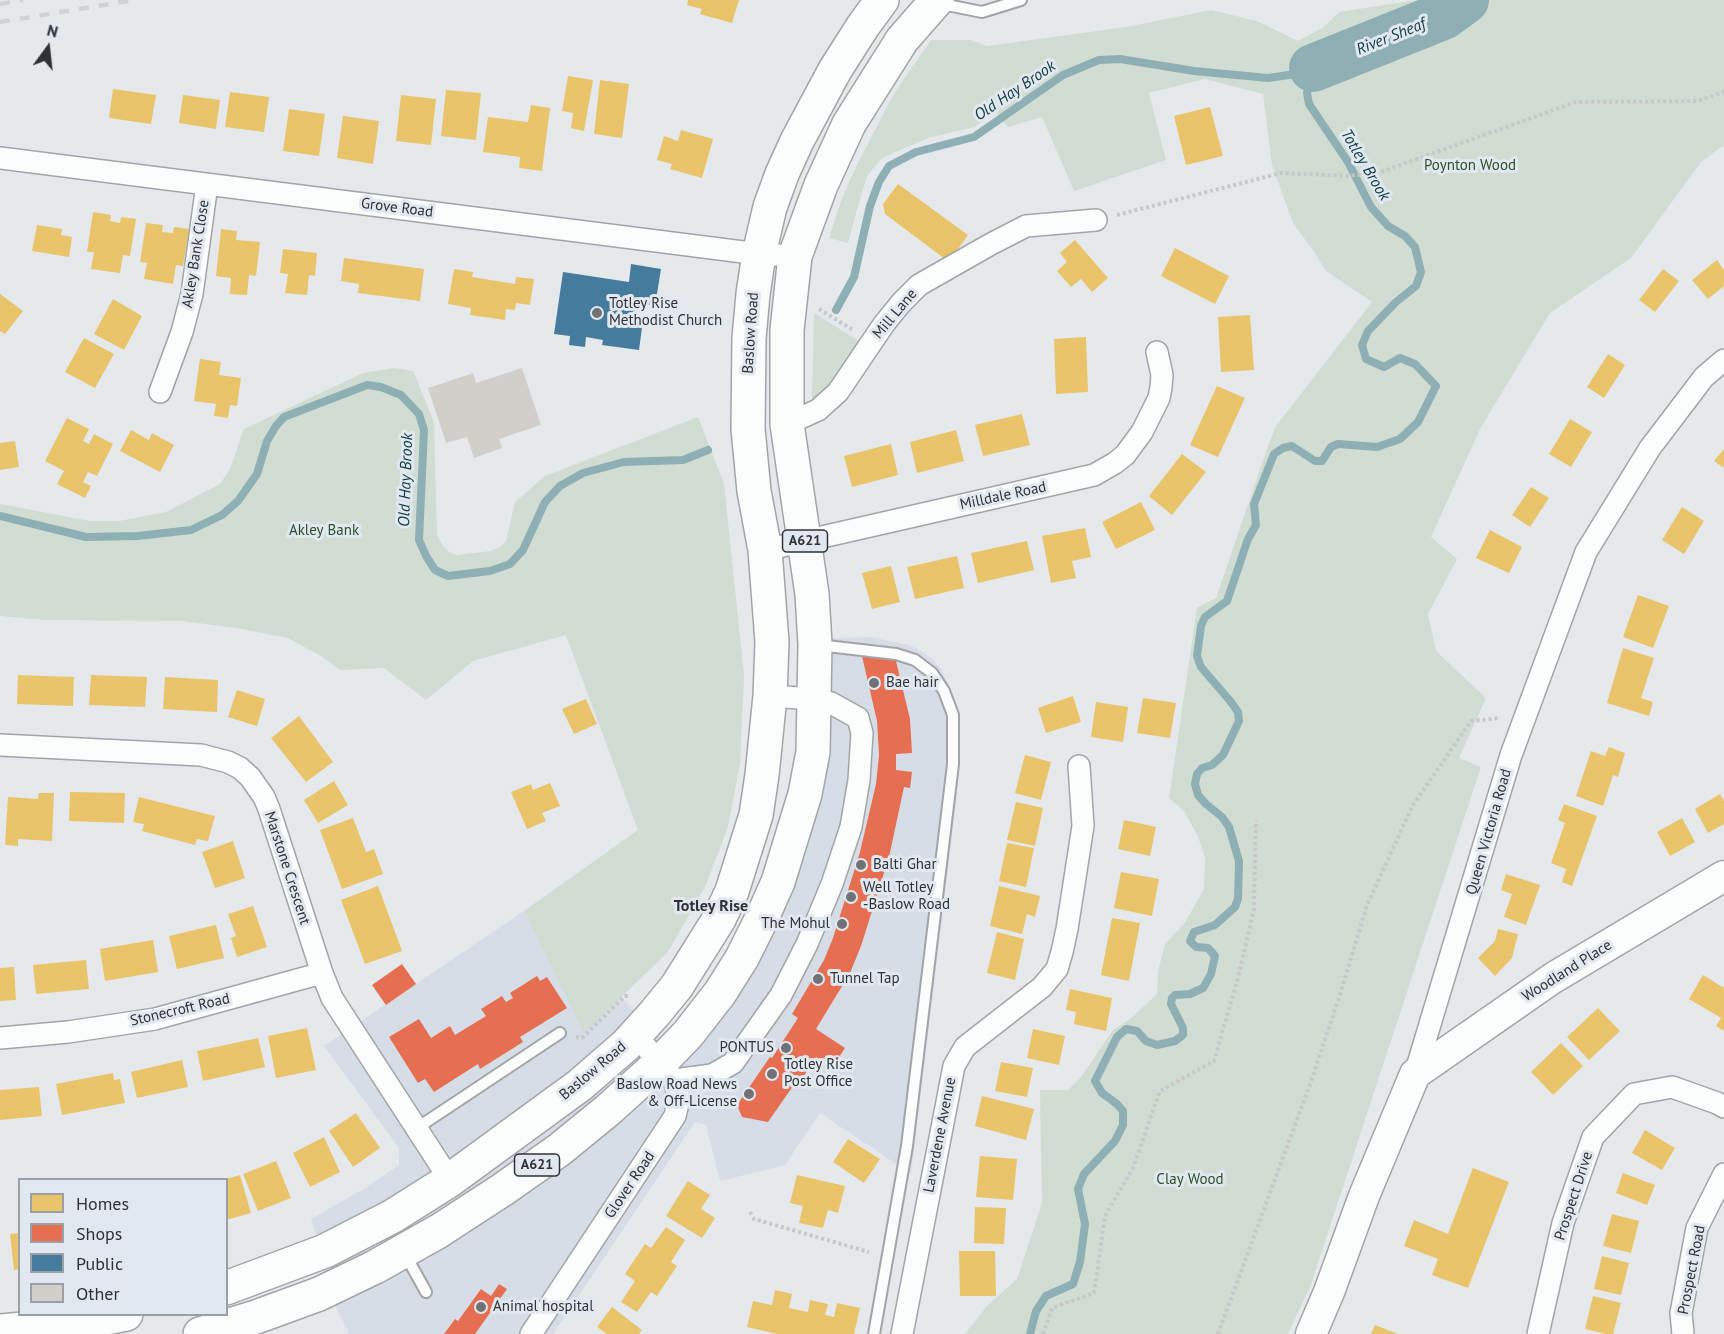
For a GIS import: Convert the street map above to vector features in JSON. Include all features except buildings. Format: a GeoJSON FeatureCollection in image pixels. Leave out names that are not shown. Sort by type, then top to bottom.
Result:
{"type":"FeatureCollection","features":[{"type":"Feature","properties":{"kind":"main road","name":"Baslow Road"},"geometry":{"type":"LineString","coordinates":[[228,1287],[325,1251],[393,1216],[450,1180],[580,1085],[635,1034],[677,986],[719,919],[732,891],[756,815],[770,696],[772,642],[765,550],[753,491],[748,429],[748,338],[759,254],[770,207],[797,141],[835,70],[862,26],[882,0]]}},
{"type":"Feature","properties":{"kind":"main road","name":"A621"},"geometry":{"type":"LineString","coordinates":[[200,1334],[319,1294],[375,1267],[439,1231],[502,1191],[559,1150],[608,1110],[667,1072],[688,1034],[720,993],[742,958],[778,882],[805,794],[813,752],[815,644],[812,594],[787,424],[787,330],[795,256],[821,185],[849,124],[902,40],[934,1]]}},
{"type":"Feature","properties":{"kind":"main road"},"geometry":{"type":"LineString","coordinates":[[0,1331],[76,1324],[116,1316]]}},
{"type":"Feature","properties":{"kind":"street","name":"Grove Road"},"geometry":{"type":"LineString","coordinates":[[0,158],[759,254],[795,256]]}},
{"type":"Feature","properties":{"kind":"street","name":"Akley Bank Close"},"geometry":{"type":"LineString","coordinates":[[160,392],[182,332],[192,294],[207,184]]}},
{"type":"Feature","properties":{"kind":"street","name":"Mill Lane"},"geometry":{"type":"LineString","coordinates":[[787,424],[818,410],[838,392],[901,303],[919,285],[1026,226],[1096,220]]}},
{"type":"Feature","properties":{"kind":"street","name":"Milldale Road"},"geometry":{"type":"LineString","coordinates":[[765,550],[805,539],[1081,479],[1104,470],[1115,463],[1134,444],[1159,398],[1162,375],[1157,352]]}},
{"type":"Feature","properties":{"kind":"street","name":"Queen Victoria Road"},"geometry":{"type":"LineString","coordinates":[[1311,1334],[1364,1196],[1415,1074],[1511,755],[1586,552],[1650,448],[1704,377],[1724,360]]}},
{"type":"Feature","properties":{"kind":"street"},"geometry":{"type":"LineString","coordinates":[[635,1034],[667,1072],[712,1075],[733,1063],[781,995],[807,944],[832,884],[851,827],[860,780],[862,733],[858,718],[831,703],[814,699],[770,696]]}},
{"type":"Feature","properties":{"kind":"street","name":"Marstone Crescent"},"geometry":{"type":"LineString","coordinates":[[0,745],[201,755],[240,768],[257,785],[269,809],[322,974],[332,998],[450,1180]]}},
{"type":"Feature","properties":{"kind":"street","name":"Laverdene Avenue"},"geometry":{"type":"LineString","coordinates":[[902,1334],[954,1066],[965,1047],[1042,987],[1057,969],[1060,961],[1083,826],[1079,766]]}},
{"type":"Feature","properties":{"kind":"street","name":"Woodland Place"},"geometry":{"type":"LineString","coordinates":[[1415,1074],[1553,978],[1724,876]]}},
{"type":"Feature","properties":{"kind":"street","name":"Stonecroft Road"},"geometry":{"type":"LineString","coordinates":[[0,1038],[68,1032],[155,1019],[322,974]]}},
{"type":"Feature","properties":{"kind":"street","name":"Glover Road"},"geometry":{"type":"LineString","coordinates":[[531,1334],[675,1116],[679,1099],[667,1072]]}},
{"type":"Feature","properties":{"kind":"street","name":"Prospect Drive"},"geometry":{"type":"LineString","coordinates":[[1538,1334],[1563,1223],[1593,1137],[1634,1094],[1672,1087],[1724,1107]]}},
{"type":"Feature","properties":{"kind":"street","name":"Prospect Road"},"geometry":{"type":"LineString","coordinates":[[1683,1334],[1681,1313],[1697,1228],[1724,1174]]}},
{"type":"Feature","properties":{"kind":"lane"},"geometry":{"type":"LineString","coordinates":[[934,1],[982,12],[1021,0]]}},
{"type":"Feature","properties":{"kind":"lane"},"geometry":{"type":"LineString","coordinates":[[815,644],[896,654],[915,660],[932,673],[944,691],[953,715],[953,765],[907,1146],[874,1334]]}},
{"type":"Feature","properties":{"kind":"lane"},"geometry":{"type":"LineString","coordinates":[[417,1128],[560,1034]]}},
{"type":"Feature","properties":{"kind":"lane"},"geometry":{"type":"LineString","coordinates":[[403,1251],[426,1292]]}},
{"type":"Feature","properties":{"kind":"path"},"geometry":{"type":"LineString","coordinates":[[1096,220],[1281,173],[1346,176],[1388,170],[1576,102],[1697,101],[1724,92]]}},
{"type":"Feature","properties":{"kind":"path"},"geometry":{"type":"LineString","coordinates":[[812,305],[872,342]]}},
{"type":"Feature","properties":{"kind":"path"},"geometry":{"type":"LineString","coordinates":[[1218,1334],[1309,1087],[1367,905],[1413,805],[1471,721],[1526,716]]}},
{"type":"Feature","properties":{"kind":"path"},"geometry":{"type":"LineString","coordinates":[[1043,1334],[1052,1308],[1094,1293],[1105,1216],[1133,1168],[1160,1091],[1214,1061],[1238,978],[1254,909],[1256,820]]}},
{"type":"Feature","properties":{"kind":"path"},"geometry":{"type":"LineString","coordinates":[[750,1212],[754,1219],[887,1257]]}},
{"type":"Feature","properties":{"kind":"shaded area"},"geometry":{"type":"Polygon","coordinates":[[[870,637],[909,645],[931,658],[941,669],[958,708],[960,728],[957,794],[911,1174],[820,1113],[785,1165],[720,1181],[706,1125],[695,1122],[553,1334],[349,1334],[338,1312],[311,1219],[367,1187],[399,1165],[399,1148],[324,1046],[524,911],[584,1032],[621,997],[683,1061],[768,942],[824,639],[870,637]]]}},
{"type":"Feature","properties":{"kind":"green space"},"geometry":{"type":"Polygon","coordinates":[[[1417,0],[1724,0],[1724,145],[1701,162],[1631,258],[1550,313],[1481,427],[1431,537],[1457,559],[1428,614],[1436,651],[1486,698],[1459,758],[1481,767],[1310,1287],[1288,1334],[965,1334],[987,1306],[1017,1279],[1042,1203],[1040,1090],[1068,1090],[1081,1077],[1113,1030],[1130,1019],[1157,994],[1158,971],[1165,944],[1184,924],[1204,889],[1205,857],[1197,834],[1184,811],[1169,798],[1197,608],[1216,598],[1276,426],[1372,302],[1326,271],[1293,223],[1272,165],[1263,94],[1205,79],[1149,93],[1166,160],[1074,191],[1042,117],[1008,127],[995,111],[975,127],[928,138],[882,158],[867,176],[848,243],[829,238],[840,204],[851,177],[895,92],[931,40],[970,40],[987,46],[1126,27],[1211,10],[1257,21],[1298,41],[1324,27],[1339,12],[1417,0]]]}},
{"type":"Feature","properties":{"kind":"green space"},"geometry":{"type":"Polygon","coordinates":[[[814,313],[862,343],[833,387],[818,399],[812,399],[814,313]]]}},
{"type":"Feature","properties":{"kind":"green space","name":"Akley Bank"},"geometry":{"type":"Polygon","coordinates":[[[394,368],[413,371],[434,422],[437,535],[450,553],[457,555],[491,551],[500,547],[506,541],[515,502],[545,476],[698,417],[724,484],[744,675],[740,764],[728,827],[705,887],[668,952],[584,1033],[524,911],[638,830],[566,635],[473,661],[426,700],[384,668],[340,670],[321,656],[288,638],[182,621],[45,620],[0,616],[0,504],[90,521],[119,521],[166,512],[220,484],[230,469],[244,429],[363,373],[394,368]]]}},
{"type":"Feature","properties":{"kind":"waterway","name":"River Sheaf"},"geometry":{"type":"LineString","coordinates":[[1313,68],[1443,16],[1465,0]]}},
{"type":"Feature","properties":{"kind":"waterway","name":"Old Hay Brook"},"geometry":{"type":"LineString","coordinates":[[836,310],[854,277],[870,206],[879,182],[889,166],[916,152],[974,137],[1063,75],[1099,60],[1120,59],[1194,71],[1268,78],[1303,73],[1313,68]]}},
{"type":"Feature","properties":{"kind":"waterway","name":"Totley Brook"},"geometry":{"type":"LineString","coordinates":[[1030,1334],[1036,1311],[1046,1296],[1073,1284],[1080,1262],[1085,1224],[1078,1189],[1084,1174],[1115,1141],[1123,1125],[1123,1111],[1102,1093],[1095,1081],[1117,1037],[1126,1029],[1137,1031],[1146,1041],[1157,1045],[1175,1041],[1183,1035],[1183,1028],[1171,1004],[1172,998],[1175,995],[1190,994],[1203,988],[1211,974],[1215,956],[1208,948],[1196,947],[1190,941],[1194,932],[1215,925],[1235,907],[1238,899],[1239,861],[1229,827],[1222,817],[1198,795],[1195,784],[1197,774],[1202,768],[1212,765],[1223,755],[1239,721],[1238,712],[1201,667],[1197,656],[1201,626],[1205,617],[1227,601],[1248,539],[1256,525],[1254,504],[1274,454],[1283,448],[1292,446],[1315,461],[1322,461],[1331,447],[1338,444],[1377,447],[1400,439],[1418,422],[1436,386],[1415,364],[1400,358],[1384,367],[1366,359],[1362,345],[1368,331],[1396,302],[1416,286],[1421,272],[1415,247],[1405,236],[1388,226],[1371,207],[1348,162],[1309,104],[1307,93],[1313,68]]}},
{"type":"Feature","properties":{"kind":"waterway","name":"Old Hay Brook"},"geometry":{"type":"LineString","coordinates":[[0,516],[86,537],[138,536],[191,530],[222,515],[238,501],[257,474],[267,441],[284,417],[367,385],[381,387],[401,395],[419,414],[424,430],[419,540],[435,570],[448,576],[490,571],[510,564],[523,550],[545,502],[560,486],[583,473],[624,462],[683,460],[708,450]]}},
{"type":"Feature","properties":{"kind":"railway"},"geometry":{"type":"LineString","coordinates":[[0,4],[23,0]]}},
{"type":"Feature","properties":{"kind":"railway"},"geometry":{"type":"LineString","coordinates":[[0,22],[134,0]]}},
{"type":"Feature","properties":{"kind":"place","name":"Totley Rise Methodist Church"},"geometry":{"type":"Point","coordinates":[597,313]}},
{"type":"Feature","properties":{"kind":"place","name":"Bae hair"},"geometry":{"type":"Point","coordinates":[874,683]}},
{"type":"Feature","properties":{"kind":"place","name":"Balti Ghar"},"geometry":{"type":"Point","coordinates":[861,865]}},
{"type":"Feature","properties":{"kind":"place","name":"Well Totley -Baslow Road"},"geometry":{"type":"Point","coordinates":[851,897]}},
{"type":"Feature","properties":{"kind":"place","name":"The Mohul"},"geometry":{"type":"Point","coordinates":[842,924]}},
{"type":"Feature","properties":{"kind":"place","name":"Tunnel Tap"},"geometry":{"type":"Point","coordinates":[818,979]}},
{"type":"Feature","properties":{"kind":"place","name":"PONTUS"},"geometry":{"type":"Point","coordinates":[786,1048]}},
{"type":"Feature","properties":{"kind":"place","name":"Totley Rise Post Office"},"geometry":{"type":"Point","coordinates":[772,1074]}},
{"type":"Feature","properties":{"kind":"place","name":"Baslow Road News & Off-License"},"geometry":{"type":"Point","coordinates":[749,1094]}},
{"type":"Feature","properties":{"kind":"place","name":"Animal hospital"},"geometry":{"type":"Point","coordinates":[481,1307]}},
{"type":"Feature","properties":{"kind":"district","name":"Totley Rise"},"geometry":{"type":"Point","coordinates":[711,906]}},
{"type":"Feature","properties":{"kind":"park label","name":"Poynton Wood"},"geometry":{"type":"Point","coordinates":[1470,166]}},
{"type":"Feature","properties":{"kind":"park label","name":"Clay Wood"},"geometry":{"type":"Point","coordinates":[1190,1180]}}]}
